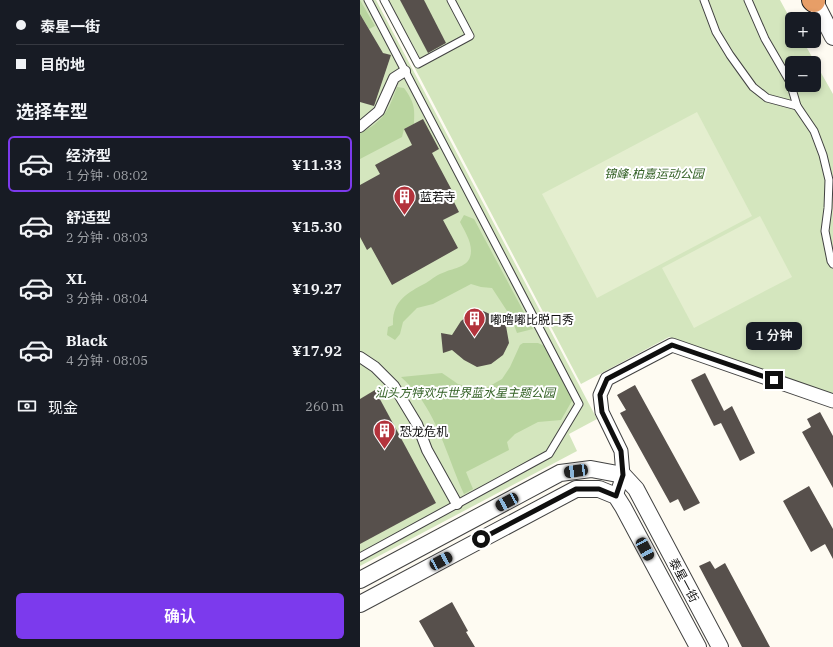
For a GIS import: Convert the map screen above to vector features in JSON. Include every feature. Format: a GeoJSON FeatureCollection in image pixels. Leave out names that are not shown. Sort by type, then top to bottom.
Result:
{"type":"FeatureCollection","features":[{"type":"Feature","properties":{"kind":"street"},"geometry":{"type":"LineString","coordinates":[[814,0],[833,37]]}},
{"type":"Feature","properties":{"kind":"street"},"geometry":{"type":"LineString","coordinates":[[360,127],[379,111],[394,78],[405,72]]}},
{"type":"Feature","properties":{"kind":"street"},"geometry":{"type":"LineString","coordinates":[[360,604],[576,489],[599,489],[616,496],[623,475],[621,451],[602,412],[600,395],[607,379],[672,345],[833,401]]}},
{"type":"Feature","properties":{"kind":"street"},"geometry":{"type":"LineString","coordinates":[[360,357],[375,367],[394,386],[414,418],[427,450],[457,504]]}},
{"type":"Feature","properties":{"kind":"street"},"geometry":{"type":"LineString","coordinates":[[360,580],[560,473],[591,469],[623,475]]}},
{"type":"Feature","properties":{"kind":"street","name":"泰星一街"},"geometry":{"type":"LineString","coordinates":[[623,475],[636,489],[720,647]]}},
{"type":"Feature","properties":{"kind":"street","name":"泰星一街"},"geometry":{"type":"LineString","coordinates":[[616,496],[698,647]]}},
{"type":"Feature","properties":{"kind":"lane"},"geometry":{"type":"LineString","coordinates":[[360,557],[549,454],[580,404],[368,0]]}},
{"type":"Feature","properties":{"kind":"lane"},"geometry":{"type":"LineString","coordinates":[[384,0],[418,64],[470,36],[451,0]]}},
{"type":"Feature","properties":{"kind":"lane"},"geometry":{"type":"LineString","coordinates":[[704,0],[716,32],[730,55],[753,87],[767,98],[797,106]]}},
{"type":"Feature","properties":{"kind":"lane"},"geometry":{"type":"LineString","coordinates":[[748,0],[765,39],[790,82],[797,106],[814,131],[823,155],[829,180],[825,231],[831,261],[833,264]]}},
{"type":"Feature","properties":{"kind":"green space","name":"汕头方特欢乐世界蓝水星主题公园"},"geometry":{"type":"Polygon","coordinates":[[[360,0],[376,0],[597,419],[569,434],[577,451],[360,566],[360,0]]]}},
{"type":"Feature","properties":{"kind":"green space"},"geometry":{"type":"Polygon","coordinates":[[[360,0],[375,26],[369,29],[360,16],[360,0]]]}},
{"type":"Feature","properties":{"kind":"green space","name":"锦峰·柏嘉运动公园"},"geometry":{"type":"Polygon","coordinates":[[[379,0],[780,0],[787,12],[785,12],[785,48],[807,48],[811,56],[785,56],[785,92],[821,92],[821,73],[833,94],[833,394],[669,337],[581,384],[379,0]]]}},
{"type":"Feature","properties":{"kind":"green space"},"geometry":{"type":"Polygon","coordinates":[[[397,87],[404,88],[412,101],[414,109],[414,124],[404,129],[402,137],[360,159],[360,133],[380,120],[388,109],[397,87]]]}},
{"type":"Feature","properties":{"kind":"green space"},"geometry":{"type":"Polygon","coordinates":[[[697,112],[752,216],[597,298],[542,194],[697,112]]]}},
{"type":"Feature","properties":{"kind":"green space"},"geometry":{"type":"Polygon","coordinates":[[[464,215],[474,219],[533,329],[517,333],[511,317],[492,288],[471,284],[433,304],[417,308],[403,322],[400,334],[395,340],[387,335],[388,327],[393,325],[395,310],[402,299],[407,294],[437,275],[460,267],[466,263],[470,257],[470,243],[460,222],[464,215]]]}},
{"type":"Feature","properties":{"kind":"green space"},"geometry":{"type":"Polygon","coordinates":[[[760,216],[792,277],[694,328],[662,268],[760,216]]]}},
{"type":"Feature","properties":{"kind":"green space"},"geometry":{"type":"Polygon","coordinates":[[[523,343],[538,343],[547,347],[573,399],[561,420],[538,422],[515,434],[507,442],[509,450],[466,472],[473,489],[464,494],[444,443],[426,406],[416,392],[401,377],[442,373],[458,384],[475,388],[488,387],[502,379],[510,367],[520,345],[523,343]]]}},
{"type":"Feature","properties":{"kind":"building"},"geometry":{"type":"Polygon","coordinates":[[[400,0],[424,0],[446,43],[428,53],[400,0]]]}},
{"type":"Feature","properties":{"kind":"building"},"geometry":{"type":"Polygon","coordinates":[[[360,14],[383,53],[391,55],[374,106],[360,102],[360,14]]]}},
{"type":"Feature","properties":{"kind":"building","name":"蓝若寺"},"geometry":{"type":"Polygon","coordinates":[[[423,119],[439,149],[432,153],[456,198],[453,200],[459,212],[443,220],[458,248],[392,285],[371,247],[367,250],[360,237],[360,185],[380,174],[375,165],[412,145],[404,129],[423,119]]]}},
{"type":"Feature","properties":{"kind":"building","name":"嘟噜嘟比脱口秀"},"geometry":{"type":"Polygon","coordinates":[[[483,311],[492,315],[506,326],[509,343],[503,355],[491,364],[477,367],[464,360],[452,350],[443,353],[441,333],[452,335],[461,321],[470,314],[483,311]]]}},
{"type":"Feature","properties":{"kind":"building"},"geometry":{"type":"Polygon","coordinates":[[[705,373],[724,411],[732,406],[755,453],[740,461],[721,423],[714,426],[691,380],[705,373]]]}},
{"type":"Feature","properties":{"kind":"building"},"geometry":{"type":"Polygon","coordinates":[[[635,385],[700,503],[684,511],[678,499],[670,503],[620,413],[626,410],[617,395],[635,385]]]}},
{"type":"Feature","properties":{"kind":"building","name":"恐龙危机"},"geometry":{"type":"Polygon","coordinates":[[[375,390],[436,503],[360,544],[360,399],[375,390]]]}},
{"type":"Feature","properties":{"kind":"building"},"geometry":{"type":"Polygon","coordinates":[[[820,412],[833,436],[833,488],[802,432],[811,427],[807,419],[820,412]]]}},
{"type":"Feature","properties":{"kind":"building"},"geometry":{"type":"Polygon","coordinates":[[[809,486],[833,529],[833,559],[825,544],[811,552],[783,501],[809,486]]]}},
{"type":"Feature","properties":{"kind":"building"},"geometry":{"type":"Polygon","coordinates":[[[710,561],[715,569],[725,563],[770,647],[742,647],[699,566],[710,561]]]}},
{"type":"Feature","properties":{"kind":"building"},"geometry":{"type":"Polygon","coordinates":[[[452,602],[475,647],[434,647],[419,621],[452,602]]]}},
{"type":"Feature","properties":{"kind":"place","name":"蓝若寺"},"geometry":{"type":"Point","coordinates":[405,216]}},
{"type":"Feature","properties":{"kind":"place","name":"嘟噜嘟比脱口秀"},"geometry":{"type":"Point","coordinates":[475,338]}},
{"type":"Feature","properties":{"kind":"place","name":"恐龙危机"},"geometry":{"type":"Point","coordinates":[384,450]}},
{"type":"Feature","properties":{"kind":"route"},"geometry":{"type":"LineString","coordinates":[[481,539],[576,489],[599,489],[616,496],[623,475],[621,451],[602,412],[600,395],[607,379],[672,345],[774,380]]}}]}
